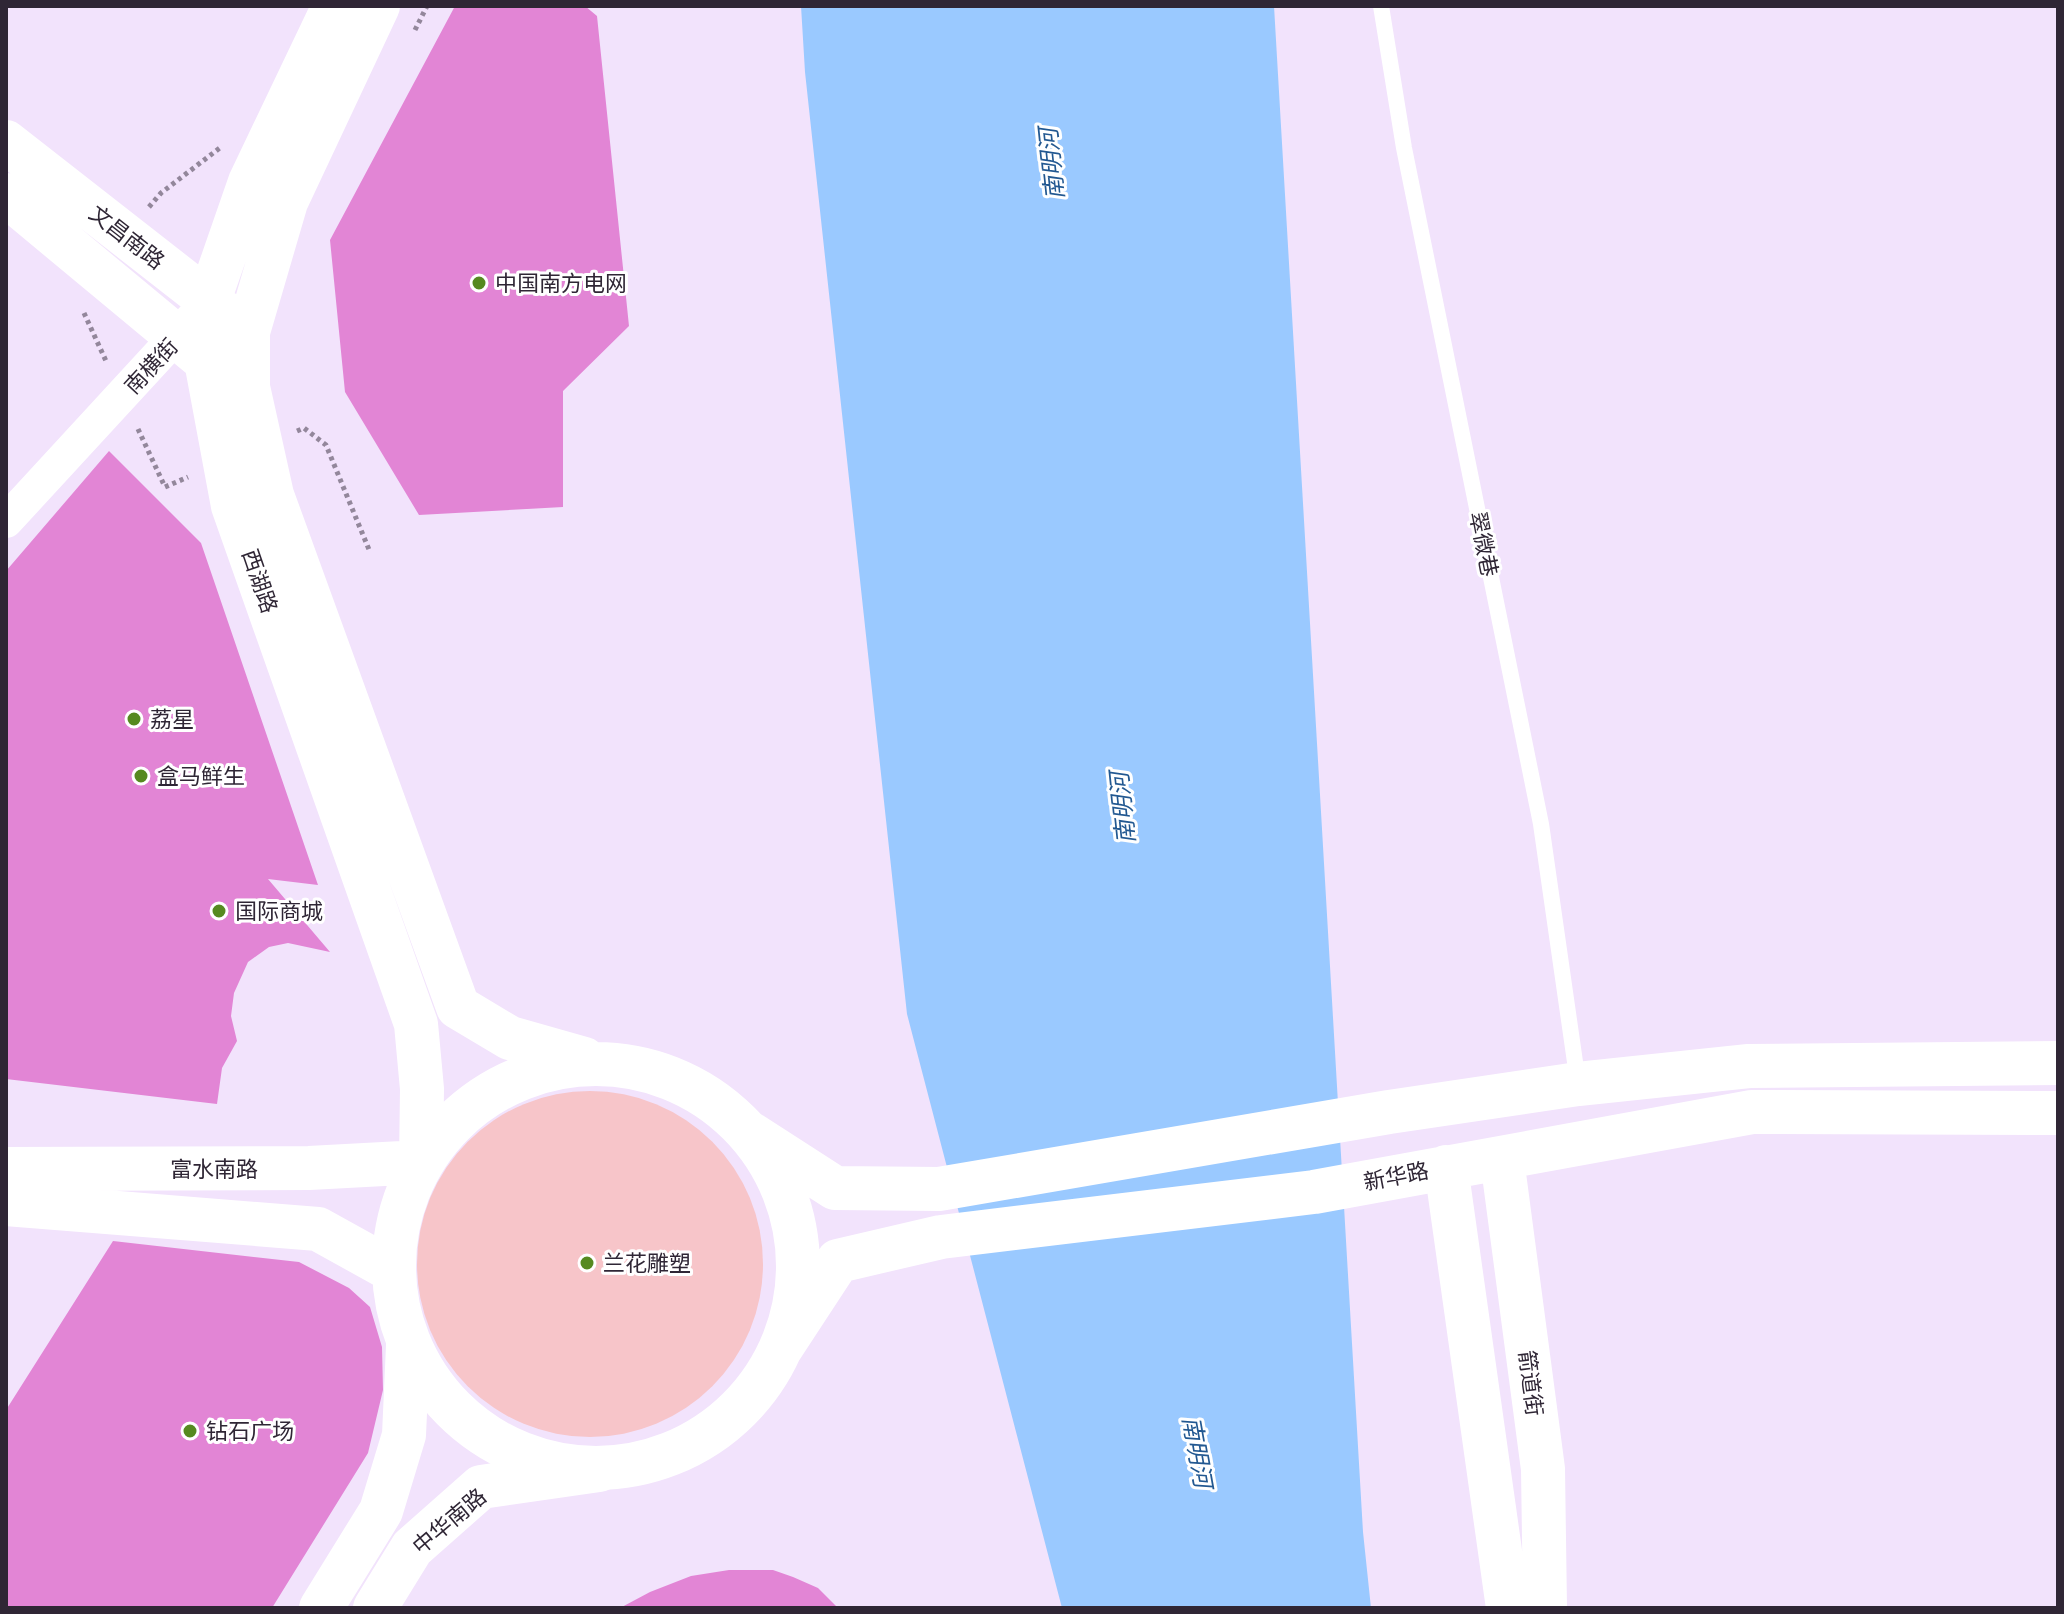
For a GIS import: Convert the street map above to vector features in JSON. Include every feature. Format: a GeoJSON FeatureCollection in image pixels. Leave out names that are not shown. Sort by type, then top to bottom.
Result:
{"type":"FeatureCollection","features":[{"type":"Feature","properties":{"kind":"main road","name":"西湖路"},"geometry":{"type":"LineString","coordinates":[[334,6],[250,182],[192,348],[233,506],[416,1024],[422,1089],[421,1162]]}},
{"type":"Feature","properties":{"kind":"main road","name":"西湖路"},"geometry":{"type":"LineString","coordinates":[[378,6],[286,202],[248,332],[248,387],[272,495],[458,1007],[510,1038],[594,1062]]}},
{"type":"Feature","properties":{"kind":"main road","name":"文昌南路"},"geometry":{"type":"LineString","coordinates":[[6,142],[248,332]]}},
{"type":"Feature","properties":{"kind":"main road","name":"文昌南路"},"geometry":{"type":"LineString","coordinates":[[6,195],[192,348]]}},
{"type":"Feature","properties":{"kind":"main road"},"geometry":{"type":"LineString","coordinates":[[599,1470],[540,1462],[485,1437],[440,1397],[408,1346],[397,1309],[392,1270],[399,1214],[421,1162],[466,1109],[526,1075],[594,1062],[651,1070],[704,1094],[748,1132],[835,1188],[939,1189],[1389,1112],[1578,1084],[1749,1066],[2058,1063]]}},
{"type":"Feature","properties":{"kind":"main road","name":"新华路"},"geometry":{"type":"LineString","coordinates":[[781,1348],[838,1261],[941,1237],[1314,1192],[1752,1112],[2058,1113]]}},
{"type":"Feature","properties":{"kind":"main road"},"geometry":{"type":"LineString","coordinates":[[748,1132],[780,1180],[796,1235],[796,1292],[781,1348]]}},
{"type":"Feature","properties":{"kind":"main road","name":"箭道街"},"geometry":{"type":"LineString","coordinates":[[1502,1159],[1543,1469],[1545,1608]]}},
{"type":"Feature","properties":{"kind":"main road","name":"富水南路"},"geometry":{"type":"LineString","coordinates":[[6,1169],[309,1168],[421,1162]]}},
{"type":"Feature","properties":{"kind":"main road"},"geometry":{"type":"LineString","coordinates":[[1446,1167],[1508,1608]]}},
{"type":"Feature","properties":{"kind":"main road"},"geometry":{"type":"LineString","coordinates":[[6,1204],[318,1229],[392,1270]]}},
{"type":"Feature","properties":{"kind":"main road"},"geometry":{"type":"LineString","coordinates":[[321,1608],[381,1511],[404,1435],[408,1346]]}},
{"type":"Feature","properties":{"kind":"main road","name":"中华南路"},"geometry":{"type":"LineString","coordinates":[[375,1608],[412,1548],[481,1487],[656,1460],[708,1435],[751,1397],[781,1348]]}},
{"type":"Feature","properties":{"kind":"street"},"geometry":{"type":"LineString","coordinates":[[209,300],[286,202]]}},
{"type":"Feature","properties":{"kind":"street","name":"南横街"},"geometry":{"type":"LineString","coordinates":[[6,521],[192,348]]}},
{"type":"Feature","properties":{"kind":"lane","name":"翠微巷"},"geometry":{"type":"LineString","coordinates":[[1381,6],[1404,148],[1541,824],[1578,1084]]}},
{"type":"Feature","properties":{"kind":"path"},"geometry":{"type":"LineString","coordinates":[[161,193],[232,138]]}},
{"type":"Feature","properties":{"kind":"path"},"geometry":{"type":"LineString","coordinates":[[144,443],[165,487],[185,478]]}},
{"type":"Feature","properties":{"kind":"shaded area"},"geometry":{"type":"Polygon","coordinates":[[[590,1091],[624,1095],[656,1105],[686,1121],[712,1142],[733,1168],[749,1198],[759,1230],[763,1264],[759,1298],[749,1330],[733,1360],[712,1386],[686,1407],[656,1423],[624,1433],[590,1437],[556,1433],[524,1423],[494,1407],[468,1386],[447,1360],[431,1330],[421,1298],[417,1264],[421,1230],[431,1198],[447,1168],[468,1142],[494,1121],[524,1105],[556,1095],[590,1091]]]}},
{"type":"Feature","properties":{"kind":"water","name":"南明河"},"geometry":{"type":"Polygon","coordinates":[[[801,6],[1274,6],[1363,1532],[1371,1608],[1062,1608],[907,1014],[805,72],[801,6]]]}},
{"type":"Feature","properties":{"kind":"building","name":"中国南方电网"},"geometry":{"type":"Polygon","coordinates":[[[455,6],[585,6],[597,16],[629,326],[563,391],[563,507],[419,515],[345,392],[330,240],[455,6]]]}},
{"type":"Feature","properties":{"kind":"building","name":"荔星"},"geometry":{"type":"Polygon","coordinates":[[[109,451],[201,543],[318,885],[268,879],[330,952],[288,943],[269,947],[248,962],[234,993],[231,1016],[237,1041],[222,1068],[217,1104],[6,1079],[6,571],[109,451]]]}},
{"type":"Feature","properties":{"kind":"building","name":"钻石广场"},"geometry":{"type":"Polygon","coordinates":[[[113,1241],[299,1262],[349,1288],[370,1307],[382,1347],[383,1390],[368,1453],[272,1608],[6,1608],[6,1410],[113,1241]]]}},
{"type":"Feature","properties":{"kind":"building"},"geometry":{"type":"Polygon","coordinates":[[[729,1570],[773,1570],[818,1588],[838,1608],[620,1608],[691,1576],[729,1570]]]}},
{"type":"Feature","properties":{"kind":"place","name":"中国南方电网"},"geometry":{"type":"Point","coordinates":[479,283]}},
{"type":"Feature","properties":{"kind":"place","name":"荔星"},"geometry":{"type":"Point","coordinates":[134,719]}},
{"type":"Feature","properties":{"kind":"place","name":"盒马鲜生"},"geometry":{"type":"Point","coordinates":[141,776]}},
{"type":"Feature","properties":{"kind":"place","name":"国际商城"},"geometry":{"type":"Point","coordinates":[219,911]}},
{"type":"Feature","properties":{"kind":"place","name":"兰花雕塑"},"geometry":{"type":"Point","coordinates":[587,1263]}},
{"type":"Feature","properties":{"kind":"place","name":"钻石广场"},"geometry":{"type":"Point","coordinates":[190,1431]}}]}
